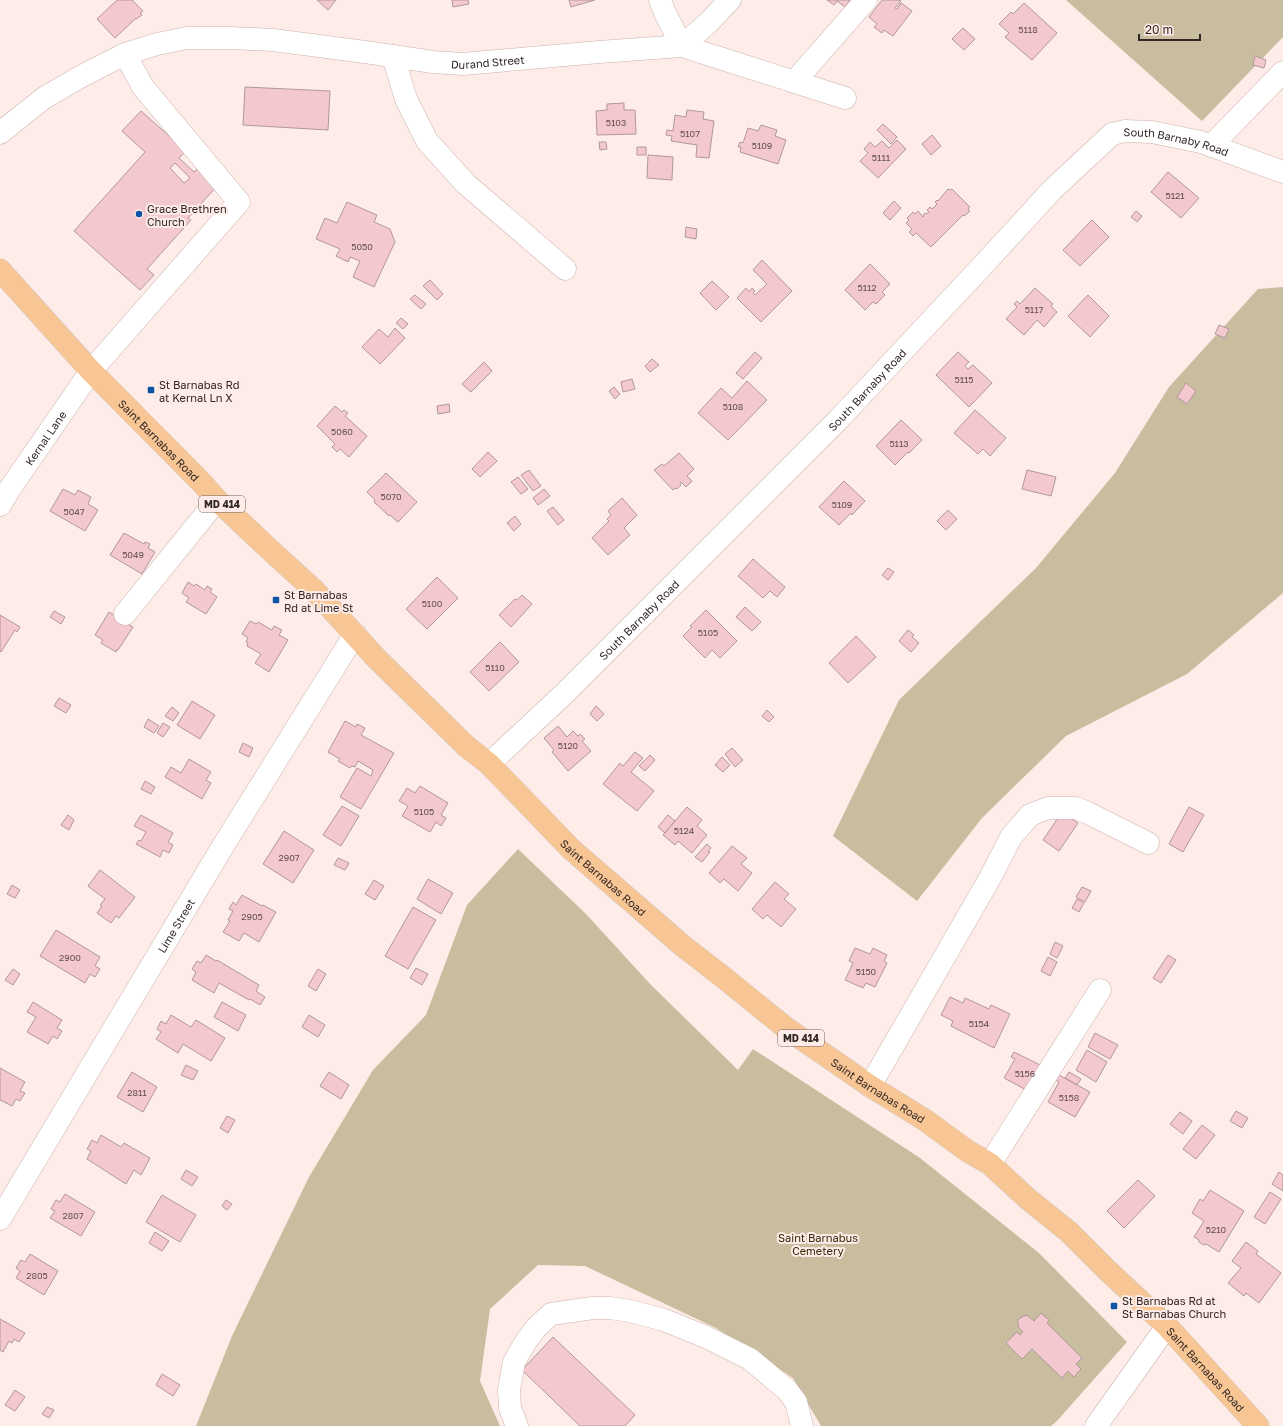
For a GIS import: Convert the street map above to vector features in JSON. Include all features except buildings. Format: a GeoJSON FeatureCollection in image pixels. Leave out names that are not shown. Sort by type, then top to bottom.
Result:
{"type":"FeatureCollection","features":[{"type":"Feature","properties":{"kind":"main road","name":"Saint Barnabas Road"},"geometry":{"type":"LineString","coordinates":[[0,270],[91,372],[202,482],[217,500],[314,590],[377,659],[466,746],[489,764],[570,849],[683,946],[786,1028],[870,1086],[925,1120],[966,1150],[990,1164],[1028,1199],[1069,1232],[1167,1326],[1258,1426]]}},
{"type":"Feature","properties":{"kind":"street"},"geometry":{"type":"LineString","coordinates":[[660,0],[682,46],[709,22],[730,0]]}},
{"type":"Feature","properties":{"kind":"street"},"geometry":{"type":"LineString","coordinates":[[794,82],[866,0]]}},
{"type":"Feature","properties":{"kind":"street","name":"Durand Street"},"geometry":{"type":"LineString","coordinates":[[0,132],[44,98],[80,77],[125,54],[157,44],[187,38],[273,40],[433,62],[463,64],[682,46],[845,98]]}},
{"type":"Feature","properties":{"kind":"street","name":"Kernal Lane"},"geometry":{"type":"LineString","coordinates":[[0,505],[91,372],[239,202],[143,87],[125,54]]}},
{"type":"Feature","properties":{"kind":"street"},"geometry":{"type":"LineString","coordinates":[[393,56],[406,99],[427,141],[466,184],[565,269]]}},
{"type":"Feature","properties":{"kind":"street"},"geometry":{"type":"LineString","coordinates":[[1211,146],[1283,72]]}},
{"type":"Feature","properties":{"kind":"street","name":"South Barnaby Road"},"geometry":{"type":"LineString","coordinates":[[489,764],[572,686],[838,420],[1052,190],[1102,141],[1117,132],[1140,131],[1159,134],[1211,146],[1283,172]]}},
{"type":"Feature","properties":{"kind":"street"},"geometry":{"type":"LineString","coordinates":[[125,614],[217,500]]}},
{"type":"Feature","properties":{"kind":"street","name":"Lime Street"},"geometry":{"type":"LineString","coordinates":[[0,1219],[220,851],[355,634]]}},
{"type":"Feature","properties":{"kind":"street"},"geometry":{"type":"LineString","coordinates":[[870,1086],[990,878],[1011,837],[1030,815],[1048,808],[1076,808],[1148,843]]}},
{"type":"Feature","properties":{"kind":"street"},"geometry":{"type":"LineString","coordinates":[[990,1164],[1100,990]]}},
{"type":"Feature","properties":{"kind":"street"},"geometry":{"type":"LineString","coordinates":[[517,1426],[510,1408],[509,1390],[514,1362],[536,1328],[551,1314],[563,1311],[610,1308],[630,1311],[664,1320],[706,1337],[750,1359],[787,1390],[796,1402],[802,1426]]}},
{"type":"Feature","properties":{"kind":"street"},"geometry":{"type":"LineString","coordinates":[[1096,1426],[1167,1326]]}},
{"type":"Feature","properties":{"kind":"green space"},"geometry":{"type":"Polygon","coordinates":[[[1066,0],[1283,0],[1283,37],[1202,121],[1066,0]]]}},
{"type":"Feature","properties":{"kind":"green space"},"geometry":{"type":"Polygon","coordinates":[[[1283,287],[1283,593],[1187,674],[1066,736],[982,818],[917,901],[833,836],[899,700],[1036,568],[1115,473],[1169,387],[1258,289],[1283,287]]]}},
{"type":"Feature","properties":{"kind":"green space","name":"Saint Barnabus Cemetery"},"geometry":{"type":"Polygon","coordinates":[[[518,849],[586,914],[651,985],[738,1070],[753,1049],[920,1158],[1039,1253],[1127,1342],[1056,1422],[1051,1426],[821,1426],[793,1378],[716,1328],[585,1266],[538,1265],[490,1309],[480,1381],[500,1426],[196,1426],[232,1336],[309,1177],[373,1070],[426,1015],[467,905],[518,849]]]}},
{"type":"Feature","properties":{"kind":"place","name":"Grace Brethren Church"},"geometry":{"type":"Point","coordinates":[139,214]}},
{"type":"Feature","properties":{"kind":"place","name":"St Barnabas Rd at Kernal Ln X"},"geometry":{"type":"Point","coordinates":[151,390]}},
{"type":"Feature","properties":{"kind":"place","name":"St Barnabas Rd at Lime St"},"geometry":{"type":"Point","coordinates":[276,600]}},
{"type":"Feature","properties":{"kind":"place","name":"St Barnabas Rd at St Barnabas Church"},"geometry":{"type":"Point","coordinates":[1114,1306]}}]}
